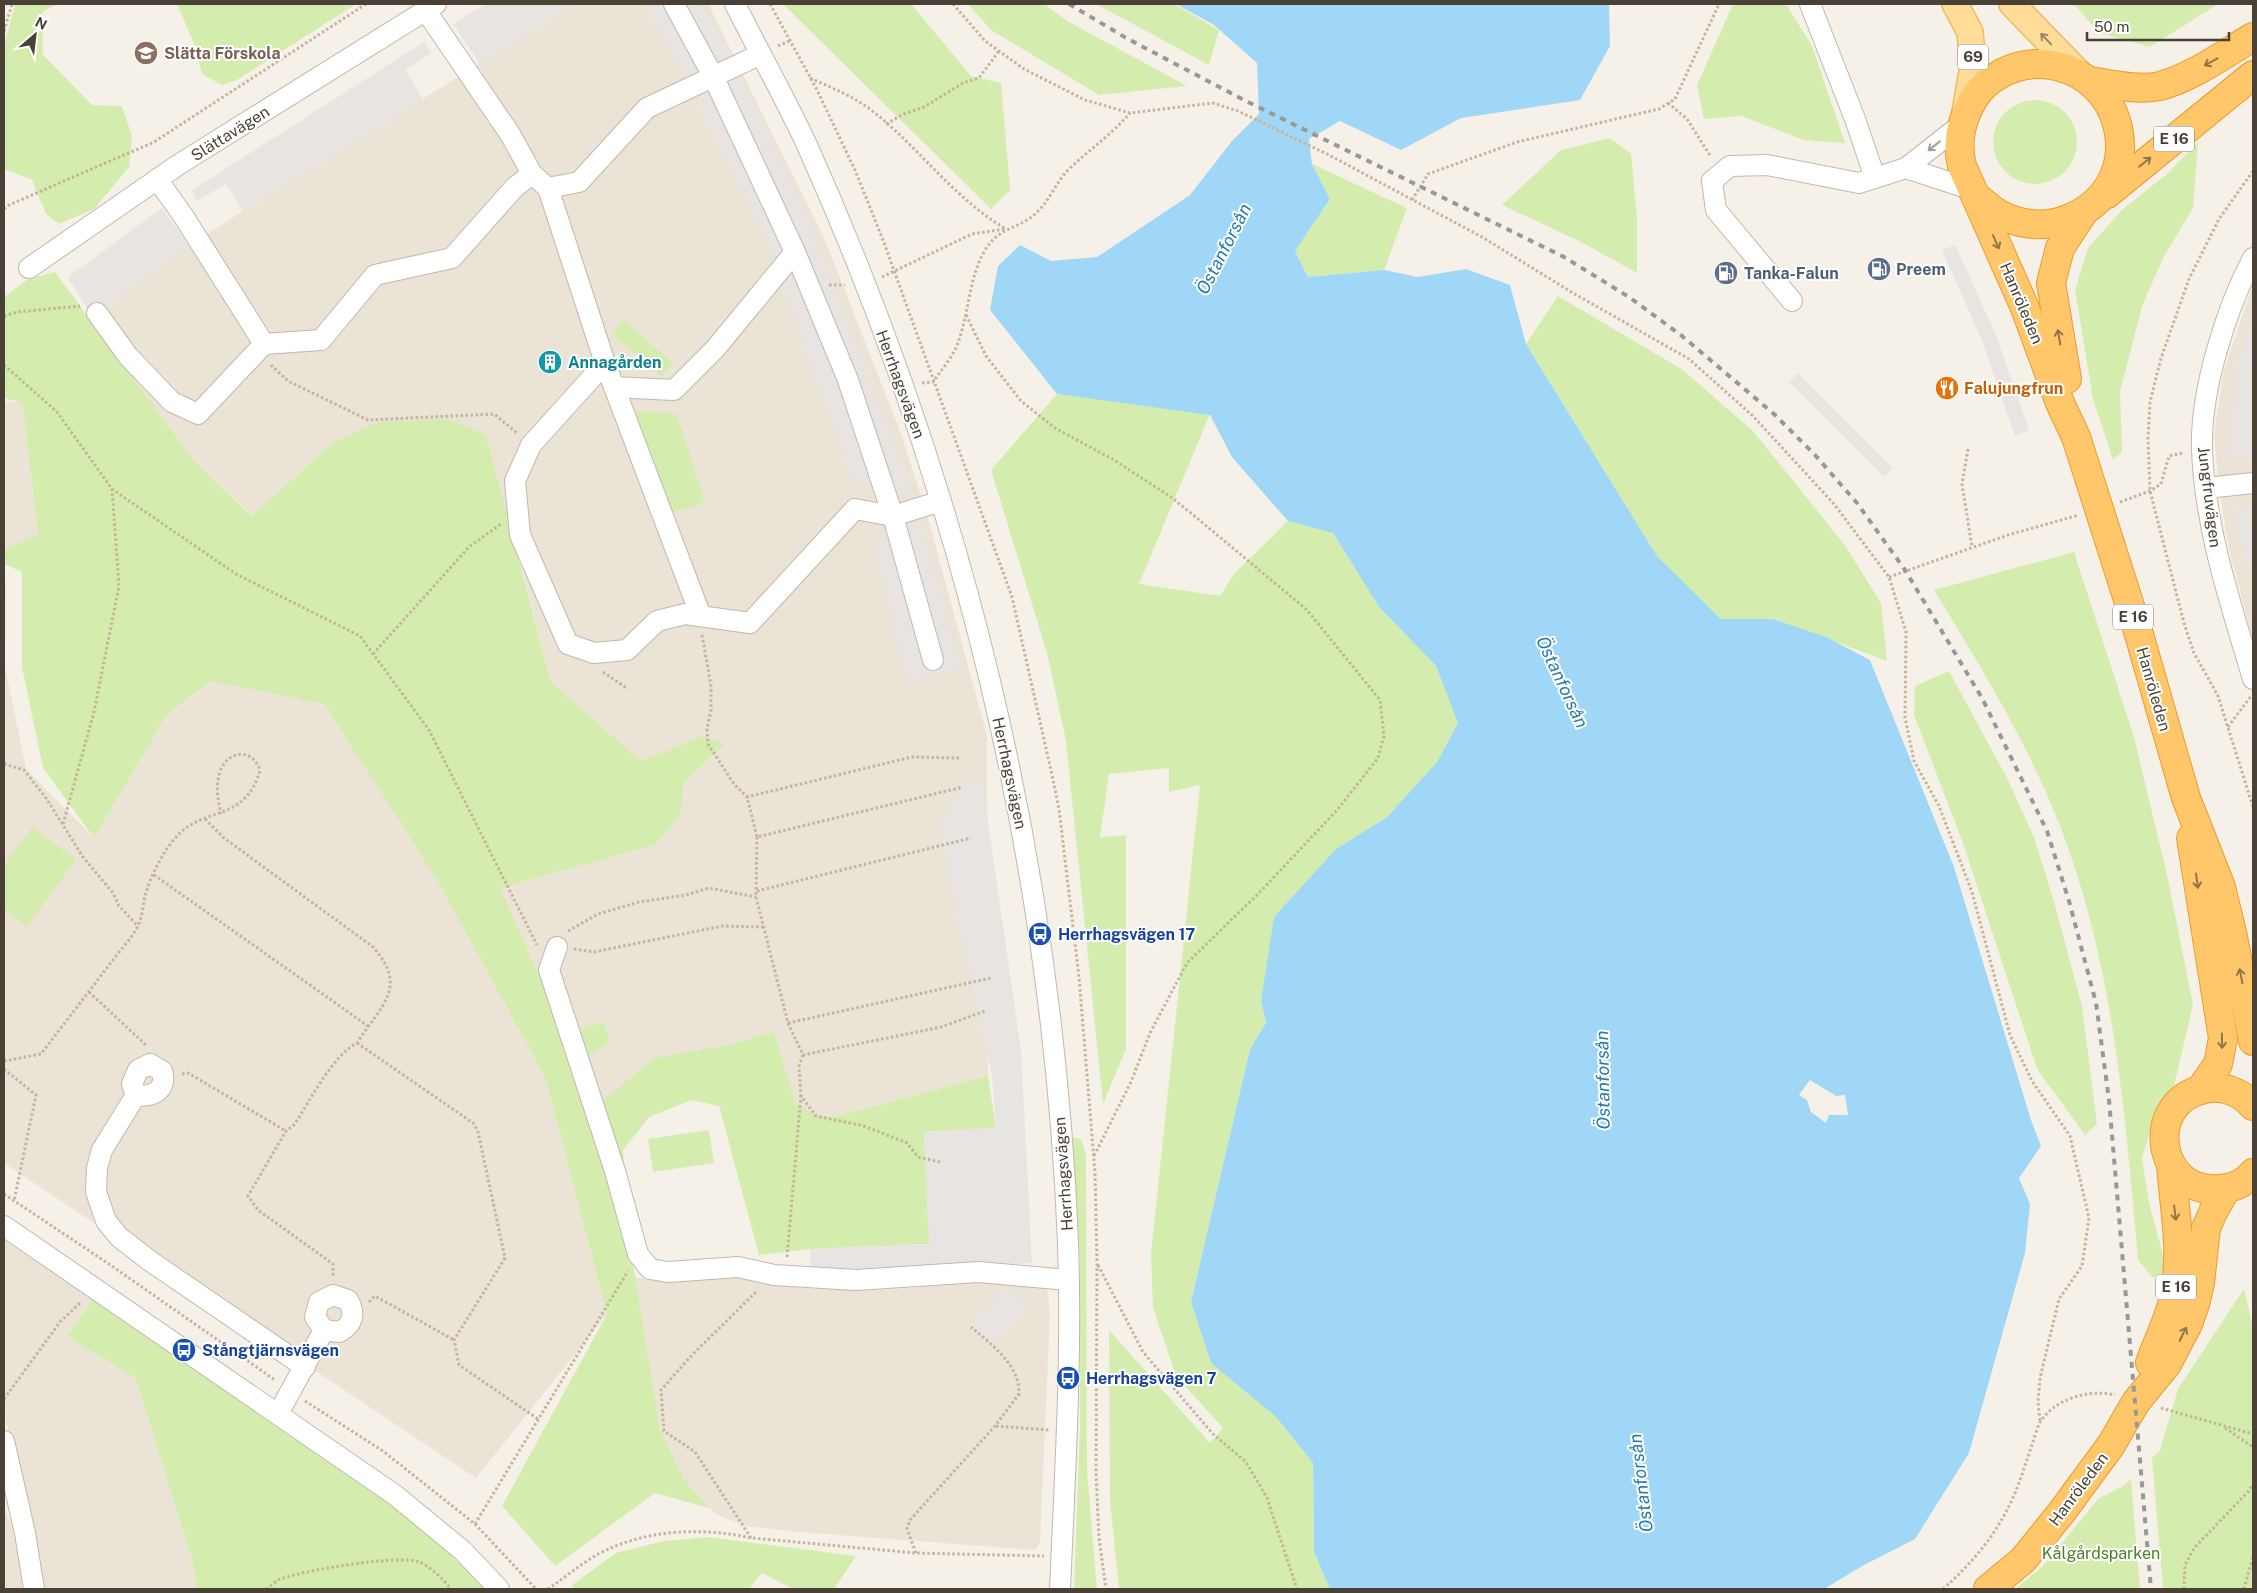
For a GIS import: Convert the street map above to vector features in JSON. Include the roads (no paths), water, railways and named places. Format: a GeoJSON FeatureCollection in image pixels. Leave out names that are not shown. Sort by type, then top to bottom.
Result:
{"type":"FeatureCollection","features":[{"type":"Feature","properties":{"kind":"highway"},"geometry":{"type":"LineString","coordinates":[[1963,119],[1979,90],[2000,73],[2026,64],[2053,64],[2084,77],[2125,86],[2158,86],[2182,77],[2253,37]]}},
{"type":"Feature","properties":{"kind":"highway","name":"E 16"},"geometry":{"type":"LineString","coordinates":[[2089,208],[2253,75]]}},
{"type":"Feature","properties":{"kind":"highway","name":"E 16"},"geometry":{"type":"LineString","coordinates":[[2084,77],[2106,98],[2117,118],[2121,141],[2118,165],[2112,179],[2089,208]]}},
{"type":"Feature","properties":{"kind":"highway","name":"E 16"},"geometry":{"type":"LineString","coordinates":[[1963,119],[1959,134],[1959,156],[1975,194]]}},
{"type":"Feature","properties":{"kind":"highway"},"geometry":{"type":"LineString","coordinates":[[1975,194],[2003,216],[2030,224],[2058,223],[2089,208]]}},
{"type":"Feature","properties":{"kind":"highway","name":"Hanröleden"},"geometry":{"type":"LineString","coordinates":[[1975,194],[2025,308],[2060,403],[2076,437],[2138,631],[2186,798],[2221,887],[2234,937],[2253,1041]]}},
{"type":"Feature","properties":{"kind":"highway","name":"Hanröleden"},"geometry":{"type":"LineString","coordinates":[[2076,437],[2051,283],[2060,248],[2089,208]]}},
{"type":"Feature","properties":{"kind":"highway","name":"Hanröleden"},"geometry":{"type":"LineString","coordinates":[[2137,1402],[2163,1333],[2175,1291],[2179,1247],[2171,1165],[2164,1143],[2167,1120],[2180,1102],[2200,1090],[2218,1064],[2223,1038],[2215,981],[2197,887],[2186,798]]}},
{"type":"Feature","properties":{"kind":"highway"},"geometry":{"type":"LineString","coordinates":[[2200,1090],[2227,1089],[2244,1097],[2253,1106]]}},
{"type":"Feature","properties":{"kind":"highway","name":"Hanröleden"},"geometry":{"type":"LineString","coordinates":[[2171,1165],[2180,1176],[2195,1186],[2212,1190],[2244,1182]]}},
{"type":"Feature","properties":{"kind":"highway","name":"Hanröleden"},"geometry":{"type":"LineString","coordinates":[[1988,1589],[2023,1560],[2111,1445],[2137,1402],[2167,1364],[2188,1324],[2200,1282],[2206,1228],[2244,1182]]}},
{"type":"Feature","properties":{"kind":"main road","name":"69"},"geometry":{"type":"LineString","coordinates":[[1955,4],[1970,32],[1974,66],[1963,119]]}},
{"type":"Feature","properties":{"kind":"main road"},"geometry":{"type":"LineString","coordinates":[[2012,4],[2084,77]]}},
{"type":"Feature","properties":{"kind":"street"},"geometry":{"type":"LineString","coordinates":[[674,4],[713,76],[795,252],[848,380],[893,516],[933,660]]}},
{"type":"Feature","properties":{"kind":"street","name":"Herrhagsvägen"},"geometry":{"type":"LineString","coordinates":[[735,4],[805,142],[865,285],[941,501],[959,560],[986,664],[1008,764],[1040,934],[1053,1042],[1068,1280],[1067,1431],[1060,1589]]}},
{"type":"Feature","properties":{"kind":"street"},"geometry":{"type":"LineString","coordinates":[[1810,4],[1855,118],[1867,181]]}},
{"type":"Feature","properties":{"kind":"street"},"geometry":{"type":"LineString","coordinates":[[431,7],[510,134],[532,174],[548,188],[605,364],[700,614]]}},
{"type":"Feature","properties":{"kind":"street","name":"Slättavägen"},"geometry":{"type":"LineString","coordinates":[[29,268],[157,179],[431,7]]}},
{"type":"Feature","properties":{"kind":"street"},"geometry":{"type":"LineString","coordinates":[[548,188],[579,182],[647,108],[760,54]]}},
{"type":"Feature","properties":{"kind":"street"},"geometry":{"type":"LineString","coordinates":[[1792,301],[1716,210],[1712,181],[1730,166],[1767,164],[1867,181],[1906,168],[1963,119]]}},
{"type":"Feature","properties":{"kind":"street"},"geometry":{"type":"LineString","coordinates":[[1906,168],[1975,194]]}},
{"type":"Feature","properties":{"kind":"street"},"geometry":{"type":"LineString","coordinates":[[89,310],[128,356],[172,402],[198,414],[264,344],[321,340],[375,276],[452,258],[515,187],[532,174]]}},
{"type":"Feature","properties":{"kind":"street"},"geometry":{"type":"LineString","coordinates":[[157,179],[184,217],[264,344]]}},
{"type":"Feature","properties":{"kind":"street"},"geometry":{"type":"LineString","coordinates":[[614,387],[674,390],[715,348],[795,252]]}},
{"type":"Feature","properties":{"kind":"street","name":"Jungfruvägen"},"geometry":{"type":"LineString","coordinates":[[2253,258],[2226,319],[2212,374],[2204,419],[2202,450],[2206,488],[2220,566],[2253,679]]}},
{"type":"Feature","properties":{"kind":"street"},"geometry":{"type":"LineString","coordinates":[[605,364],[531,445],[515,481],[520,535],[568,644],[594,653],[627,650],[657,621],[685,614],[700,614],[750,623],[855,509],[893,516],[941,501]]}},
{"type":"Feature","properties":{"kind":"street"},"geometry":{"type":"LineString","coordinates":[[2206,488],[2253,482]]}},
{"type":"Feature","properties":{"kind":"street"},"geometry":{"type":"LineString","coordinates":[[557,948],[549,970],[615,1171],[638,1254],[650,1269],[668,1272],[738,1267],[774,1275],[856,1280],[978,1272],[1068,1280]]}},
{"type":"Feature","properties":{"kind":"street"},"geometry":{"type":"LineString","coordinates":[[157,1070],[138,1070],[132,1084],[136,1095],[102,1150],[97,1168],[96,1192],[106,1221],[119,1237],[150,1261],[305,1367]]}},
{"type":"Feature","properties":{"kind":"street"},"geometry":{"type":"LineString","coordinates":[[4,1226],[395,1495],[462,1551],[499,1589]]}},
{"type":"Feature","properties":{"kind":"street"},"geometry":{"type":"LineString","coordinates":[[333,1295],[348,1300],[354,1315],[352,1322],[339,1332],[324,1330],[315,1317],[316,1309],[325,1297],[333,1295]]}},
{"type":"Feature","properties":{"kind":"street"},"geometry":{"type":"LineString","coordinates":[[278,1414],[324,1330]]}},
{"type":"Feature","properties":{"kind":"street"},"geometry":{"type":"LineString","coordinates":[[4,1440],[26,1533],[34,1589]]}},
{"type":"Feature","properties":{"kind":"water","name":"Östanforsån"},"geometry":{"type":"Polygon","coordinates":[[[1176,4],[1609,4],[1610,46],[1580,100],[1461,118],[1401,150],[1340,121],[1309,139],[1312,164],[1330,199],[1295,251],[1308,277],[1384,270],[1418,277],[1466,269],[1510,285],[1526,344],[1657,556],[1721,619],[1773,619],[1826,637],[1870,660],[1954,867],[2031,1120],[2041,1146],[2019,1178],[2030,1204],[2025,1253],[1969,1453],[1915,1539],[1864,1565],[1824,1589],[1330,1589],[1314,1552],[1313,1463],[1276,1417],[1211,1363],[1191,1302],[1250,1049],[1266,1023],[1261,1001],[1274,917],[1336,849],[1387,817],[1437,762],[1458,723],[1436,666],[1379,607],[1333,533],[1288,521],[1232,457],[1210,415],[1057,394],[990,310],[998,266],[1020,245],[1051,261],[1097,257],[1190,195],[1232,141],[1259,114],[1257,63],[1214,25],[1176,4]],[[1810,1080],[1799,1095],[1807,1100],[1811,1112],[1826,1123],[1829,1115],[1848,1115],[1845,1095],[1836,1096],[1810,1080]]]}},
{"type":"Feature","properties":{"kind":"railway"},"geometry":{"type":"LineString","coordinates":[[1069,4],[1128,39],[1246,101],[1564,257],[1629,297],[1682,336],[1774,414],[1815,455],[1857,503],[1905,570],[1982,698],[2047,831],[2069,901],[2096,1003],[2109,1100],[2151,1589]]}},
{"type":"Feature","properties":{"kind":"place","name":"Slätta Förskola"},"geometry":{"type":"Point","coordinates":[146,53]}},
{"type":"Feature","properties":{"kind":"place","name":"Preem"},"geometry":{"type":"Point","coordinates":[1879,269]}},
{"type":"Feature","properties":{"kind":"place","name":"Tanka-Falun"},"geometry":{"type":"Point","coordinates":[1726,273]}},
{"type":"Feature","properties":{"kind":"place","name":"Annagården"},"geometry":{"type":"Point","coordinates":[550,362]}},
{"type":"Feature","properties":{"kind":"place","name":"Falujungfrun"},"geometry":{"type":"Point","coordinates":[1947,388]}},
{"type":"Feature","properties":{"kind":"place","name":"Herrhagsvägen 17"},"geometry":{"type":"Point","coordinates":[1040,934]}},
{"type":"Feature","properties":{"kind":"place","name":"Stångtjärnsvägen"},"geometry":{"type":"Point","coordinates":[184,1350]}},
{"type":"Feature","properties":{"kind":"place","name":"Herrhagsvägen 7"},"geometry":{"type":"Point","coordinates":[1068,1378]}},
{"type":"Feature","properties":{"kind":"park label","name":"Kålgårdsparken"},"geometry":{"type":"Point","coordinates":[2101,1553]}}]}
